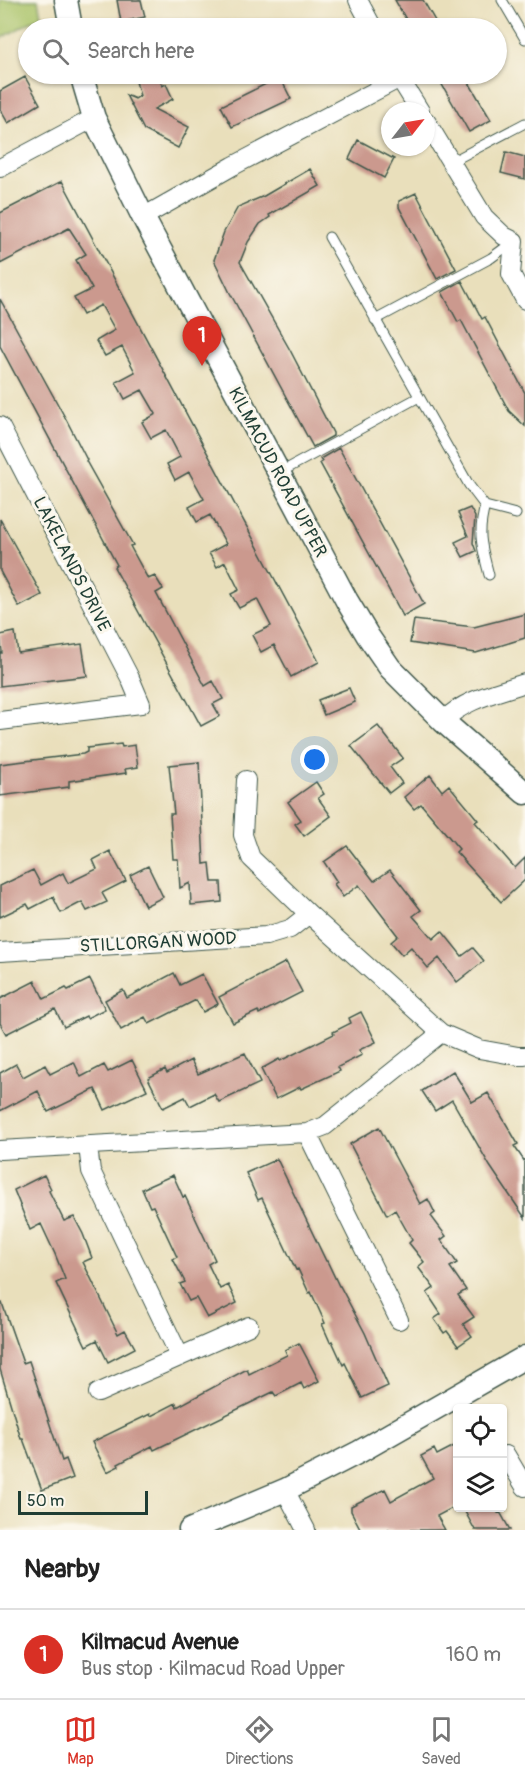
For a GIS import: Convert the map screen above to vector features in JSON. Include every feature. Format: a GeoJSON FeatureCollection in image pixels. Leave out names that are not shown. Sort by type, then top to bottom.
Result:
{"type":"FeatureCollection","features":[{"type":"Feature","properties":{"kind":"street"},"geometry":{"type":"LineString","coordinates":[[66,0],[69,18]]}},
{"type":"Feature","properties":{"kind":"street"},"geometry":{"type":"LineString","coordinates":[[358,0],[368,18]]}},
{"type":"Feature","properties":{"kind":"street","name":"KILMACUD ROAD UPPER"},"geometry":{"type":"LineString","coordinates":[[84,84],[94,118],[143,217],[278,473],[368,636],[390,668],[443,721],[525,793]]}},
{"type":"Feature","properties":{"kind":"street"},"geometry":{"type":"LineString","coordinates":[[143,217],[384,84]]}},
{"type":"Feature","properties":{"kind":"street"},"geometry":{"type":"LineString","coordinates":[[404,84],[415,102]]}},
{"type":"Feature","properties":{"kind":"street"},"geometry":{"type":"LineString","coordinates":[[0,168],[94,118]]}},
{"type":"Feature","properties":{"kind":"street"},"geometry":{"type":"LineString","coordinates":[[435,136],[484,217],[504,236],[520,241],[511,274],[525,300]]}},
{"type":"Feature","properties":{"kind":"street","name":"LAKELANDS DRIVE"},"geometry":{"type":"LineString","coordinates":[[0,426],[130,678],[141,704],[0,721]]}},
{"type":"Feature","properties":{"kind":"street"},"geometry":{"type":"LineString","coordinates":[[443,721],[454,711],[480,698],[525,683]]}},
{"type":"Feature","properties":{"kind":"street"},"geometry":{"type":"LineString","coordinates":[[246,780],[243,835],[251,858],[309,914],[441,1033],[479,1049],[523,1061]]}},
{"type":"Feature","properties":{"kind":"street","name":"STILLORGAN WOOD"},"geometry":{"type":"LineString","coordinates":[[0,952],[266,936],[290,929],[309,914]]}},
{"type":"Feature","properties":{"kind":"street"},"geometry":{"type":"LineString","coordinates":[[0,1150],[308,1133],[326,1126],[441,1033]]}},
{"type":"Feature","properties":{"kind":"street"},"geometry":{"type":"LineString","coordinates":[[308,1133],[399,1320]]}},
{"type":"Feature","properties":{"kind":"street"},"geometry":{"type":"LineString","coordinates":[[88,1146],[91,1171],[180,1357]]}},
{"type":"Feature","properties":{"kind":"street"},"geometry":{"type":"LineString","coordinates":[[98,1393],[249,1326]]}},
{"type":"Feature","properties":{"kind":"street"},"geometry":{"type":"LineString","coordinates":[[190,1530],[285,1490],[359,1452],[525,1358]]}},
{"type":"Feature","properties":{"kind":"street"},"geometry":{"type":"LineString","coordinates":[[507,1457],[525,1487]]}},
{"type":"Feature","properties":{"kind":"street"},"geometry":{"type":"LineString","coordinates":[[285,1490],[306,1530]]}},
{"type":"Feature","properties":{"kind":"lane"},"geometry":{"type":"LineString","coordinates":[[502,0],[525,39]]}},
{"type":"Feature","properties":{"kind":"lane"},"geometry":{"type":"LineString","coordinates":[[451,162],[525,123]]}},
{"type":"Feature","properties":{"kind":"lane"},"geometry":{"type":"LineString","coordinates":[[329,237],[469,485],[485,506],[516,514]]}},
{"type":"Feature","properties":{"kind":"lane"},"geometry":{"type":"LineString","coordinates":[[375,320],[520,241]]}},
{"type":"Feature","properties":{"kind":"lane"},"geometry":{"type":"LineString","coordinates":[[278,473],[419,397]]}},
{"type":"Feature","properties":{"kind":"lane"},"geometry":{"type":"LineString","coordinates":[[485,506],[480,525],[481,545],[489,575]]}},
{"type":"Feature","properties":{"kind":"green space"},"geometry":{"type":"Polygon","coordinates":[[[0,0],[38,0],[41,16],[18,18],[18,29],[0,39],[0,0]]]}},
{"type":"Feature","properties":{"kind":"building"},"geometry":{"type":"Polygon","coordinates":[[[117,0],[141,0],[145,17],[120,18],[117,0]]]}},
{"type":"Feature","properties":{"kind":"building"},"geometry":{"type":"Polygon","coordinates":[[[395,0],[423,0],[433,18],[405,18],[395,0]]]}},
{"type":"Feature","properties":{"kind":"building"},"geometry":{"type":"Polygon","coordinates":[[[18,81],[18,84],[29,84],[40,104],[8,123],[0,109],[0,91],[18,81]]]}},
{"type":"Feature","properties":{"kind":"building"},"geometry":{"type":"Polygon","coordinates":[[[137,84],[162,84],[162,86],[166,84],[173,99],[154,109],[189,127],[178,148],[144,130],[126,95],[135,99],[140,96],[137,84]]]}},
{"type":"Feature","properties":{"kind":"building"},"geometry":{"type":"Polygon","coordinates":[[[266,84],[284,84],[291,99],[232,127],[221,106],[266,84]]]}},
{"type":"Feature","properties":{"kind":"building"},"geometry":{"type":"Polygon","coordinates":[[[442,84],[470,84],[491,120],[469,132],[442,84]]]}},
{"type":"Feature","properties":{"kind":"building"},"geometry":{"type":"Polygon","coordinates":[[[358,140],[381,152],[381,156],[394,159],[384,178],[349,159],[358,140]]]}},
{"type":"Feature","properties":{"kind":"building"},"geometry":{"type":"Polygon","coordinates":[[[506,152],[525,157],[525,179],[501,173],[506,152]]]}},
{"type":"Feature","properties":{"kind":"building"},"geometry":{"type":"Polygon","coordinates":[[[310,169],[320,186],[269,215],[270,217],[260,224],[248,242],[240,262],[290,350],[333,433],[333,436],[313,447],[214,260],[224,232],[238,207],[264,196],[310,169]]]}},
{"type":"Feature","properties":{"kind":"building"},"geometry":{"type":"Polygon","coordinates":[[[62,181],[319,662],[291,677],[274,645],[261,652],[252,635],[271,626],[257,599],[239,608],[231,594],[239,590],[225,562],[217,567],[209,553],[226,544],[210,515],[197,522],[189,507],[204,499],[189,472],[175,480],[167,464],[180,457],[166,430],[151,438],[142,422],[156,414],[142,390],[125,399],[116,382],[135,372],[122,347],[105,356],[96,341],[115,330],[101,305],[83,315],[74,298],[92,289],[76,260],[86,254],[69,228],[0,264],[0,213],[62,181]]]}},
{"type":"Feature","properties":{"kind":"building"},"geometry":{"type":"Polygon","coordinates":[[[416,193],[456,269],[437,279],[399,207],[399,201],[416,193]]]}},
{"type":"Feature","properties":{"kind":"building"},"geometry":{"type":"Polygon","coordinates":[[[462,281],[482,319],[485,317],[525,393],[525,426],[509,411],[461,320],[458,322],[442,292],[462,281]]]}},
{"type":"Feature","properties":{"kind":"building"},"geometry":{"type":"Polygon","coordinates":[[[0,299],[133,545],[130,546],[148,579],[155,576],[163,589],[156,593],[205,686],[213,681],[223,699],[213,704],[220,716],[201,726],[114,567],[117,565],[0,346],[0,299]]]}},
{"type":"Feature","properties":{"kind":"building"},"geometry":{"type":"Polygon","coordinates":[[[339,448],[424,604],[403,616],[320,463],[322,462],[320,459],[339,448]]]}},
{"type":"Feature","properties":{"kind":"building"},"geometry":{"type":"Polygon","coordinates":[[[470,508],[475,517],[473,543],[476,551],[463,557],[455,542],[468,536],[458,513],[470,508]]]}},
{"type":"Feature","properties":{"kind":"building"},"geometry":{"type":"Polygon","coordinates":[[[0,519],[42,595],[19,607],[0,571],[0,519]]]}},
{"type":"Feature","properties":{"kind":"building"},"geometry":{"type":"Polygon","coordinates":[[[525,614],[525,638],[476,653],[410,643],[414,620],[474,627],[525,614]]]}},
{"type":"Feature","properties":{"kind":"building"},"geometry":{"type":"Polygon","coordinates":[[[15,632],[18,653],[82,644],[87,676],[0,686],[0,653],[2,653],[0,635],[15,632]]]}},
{"type":"Feature","properties":{"kind":"building"},"geometry":{"type":"Polygon","coordinates":[[[349,688],[355,702],[324,715],[318,700],[349,688]]]}},
{"type":"Feature","properties":{"kind":"building"},"geometry":{"type":"Polygon","coordinates":[[[378,726],[403,758],[390,767],[402,783],[389,793],[351,746],[378,726]]]}},
{"type":"Feature","properties":{"kind":"building"},"geometry":{"type":"Polygon","coordinates":[[[121,744],[122,747],[135,745],[138,767],[125,769],[126,773],[69,781],[69,787],[0,796],[0,764],[83,754],[87,752],[87,748],[121,744]]]}},
{"type":"Feature","properties":{"kind":"building"},"geometry":{"type":"Polygon","coordinates":[[[199,762],[204,864],[210,863],[212,882],[221,882],[222,902],[191,905],[190,883],[180,888],[178,859],[173,859],[170,814],[174,814],[169,765],[199,762]]]}},
{"type":"Feature","properties":{"kind":"building"},"geometry":{"type":"Polygon","coordinates":[[[430,775],[442,791],[449,785],[478,820],[475,822],[515,868],[525,858],[525,880],[501,902],[456,852],[459,849],[421,804],[414,809],[404,797],[430,775]]]}},
{"type":"Feature","properties":{"kind":"building"},"geometry":{"type":"Polygon","coordinates":[[[316,782],[324,794],[318,798],[331,816],[304,836],[295,824],[301,820],[288,802],[316,782]]]}},
{"type":"Feature","properties":{"kind":"building"},"geometry":{"type":"Polygon","coordinates":[[[347,846],[374,881],[390,870],[421,910],[413,916],[433,939],[442,931],[462,956],[473,948],[484,961],[457,982],[439,958],[428,968],[411,947],[402,955],[391,942],[398,936],[359,885],[343,897],[334,884],[337,882],[324,862],[347,846]]]}},
{"type":"Feature","properties":{"kind":"building"},"geometry":{"type":"Polygon","coordinates":[[[110,851],[126,881],[102,893],[107,902],[87,911],[82,902],[61,913],[53,897],[30,909],[27,904],[0,917],[0,886],[33,870],[41,885],[63,873],[68,883],[97,869],[93,860],[110,851]]]}},
{"type":"Feature","properties":{"kind":"building"},"geometry":{"type":"Polygon","coordinates":[[[148,866],[163,897],[145,906],[130,875],[148,866]]]}},
{"type":"Feature","properties":{"kind":"building"},"geometry":{"type":"Polygon","coordinates":[[[286,962],[302,992],[259,1014],[258,1011],[233,1023],[219,997],[286,962]]]}},
{"type":"Feature","properties":{"kind":"building"},"geometry":{"type":"Polygon","coordinates":[[[174,973],[180,985],[202,974],[218,1004],[203,1012],[196,1000],[149,1024],[145,1017],[121,1030],[105,1000],[123,990],[127,998],[174,973]]]}},
{"type":"Feature","properties":{"kind":"building"},"geometry":{"type":"Polygon","coordinates":[[[90,979],[105,1009],[64,1027],[55,1009],[6,1034],[0,1023],[0,999],[35,981],[44,999],[90,979]]]}},
{"type":"Feature","properties":{"kind":"building"},"geometry":{"type":"Polygon","coordinates":[[[361,1012],[376,1042],[359,1050],[362,1055],[338,1067],[340,1071],[276,1099],[261,1069],[334,1034],[333,1032],[351,1023],[349,1018],[361,1012]]]}},
{"type":"Feature","properties":{"kind":"building"},"geometry":{"type":"Polygon","coordinates":[[[245,1053],[260,1083],[219,1102],[214,1094],[190,1106],[185,1097],[163,1108],[148,1078],[165,1069],[167,1073],[191,1060],[198,1074],[245,1053]]]}},
{"type":"Feature","properties":{"kind":"building"},"geometry":{"type":"Polygon","coordinates":[[[132,1060],[147,1090],[105,1110],[95,1089],[48,1112],[38,1091],[0,1111],[0,1073],[16,1064],[23,1077],[45,1065],[50,1074],[74,1062],[81,1077],[104,1065],[108,1072],[132,1060]]]}},
{"type":"Feature","properties":{"kind":"building"},"geometry":{"type":"Polygon","coordinates":[[[453,1071],[472,1102],[488,1093],[518,1144],[514,1146],[525,1162],[525,1218],[490,1166],[452,1100],[435,1111],[422,1091],[453,1071]]]}},
{"type":"Feature","properties":{"kind":"building"},"geometry":{"type":"Polygon","coordinates":[[[379,1127],[420,1204],[428,1199],[435,1213],[431,1216],[446,1236],[441,1240],[457,1263],[450,1267],[466,1290],[458,1295],[474,1317],[463,1324],[472,1336],[458,1346],[447,1331],[444,1333],[434,1319],[441,1314],[427,1293],[434,1288],[418,1267],[424,1262],[409,1243],[412,1240],[395,1210],[387,1215],[350,1144],[379,1127]]]}},
{"type":"Feature","properties":{"kind":"building"},"geometry":{"type":"Polygon","coordinates":[[[277,1159],[326,1261],[365,1333],[388,1386],[362,1398],[345,1363],[343,1365],[332,1341],[330,1342],[322,1324],[325,1323],[311,1292],[309,1293],[298,1269],[296,1270],[262,1198],[258,1200],[246,1173],[277,1159]]]}},
{"type":"Feature","properties":{"kind":"building"},"geometry":{"type":"Polygon","coordinates":[[[44,1175],[64,1221],[74,1217],[83,1234],[92,1258],[83,1262],[118,1334],[125,1330],[135,1348],[108,1362],[97,1340],[86,1346],[56,1283],[65,1279],[55,1254],[41,1224],[30,1230],[14,1190],[44,1175]]]}},
{"type":"Feature","properties":{"kind":"building"},"geometry":{"type":"Polygon","coordinates":[[[173,1175],[215,1260],[208,1264],[220,1289],[228,1285],[237,1303],[207,1318],[196,1298],[189,1301],[180,1284],[185,1282],[173,1259],[177,1257],[153,1206],[150,1207],[142,1189],[173,1175]]]}},
{"type":"Feature","properties":{"kind":"building"},"geometry":{"type":"Polygon","coordinates":[[[2,1303],[23,1363],[29,1361],[62,1461],[66,1459],[73,1478],[42,1490],[23,1439],[21,1439],[0,1369],[0,1304],[2,1303]]]}},
{"type":"Feature","properties":{"kind":"building"},"geometry":{"type":"Polygon","coordinates":[[[299,1343],[319,1381],[304,1389],[301,1383],[276,1396],[273,1392],[154,1450],[152,1446],[107,1472],[92,1442],[176,1403],[177,1407],[247,1369],[249,1374],[287,1355],[285,1350],[299,1343]]]}},
{"type":"Feature","properties":{"kind":"building"},"geometry":{"type":"Polygon","coordinates":[[[453,1447],[453,1508],[437,1516],[445,1530],[361,1530],[351,1511],[351,1506],[385,1489],[391,1501],[433,1478],[421,1456],[434,1449],[437,1455],[453,1447]]]}},
{"type":"Feature","properties":{"kind":"building"},"geometry":{"type":"Polygon","coordinates":[[[465,1512],[500,1512],[510,1530],[475,1530],[465,1512]]]}},
{"type":"Feature","properties":{"kind":"place","name":"Kilmacud Avenue"},"geometry":{"type":"Point","coordinates":[202,366]}}]}
